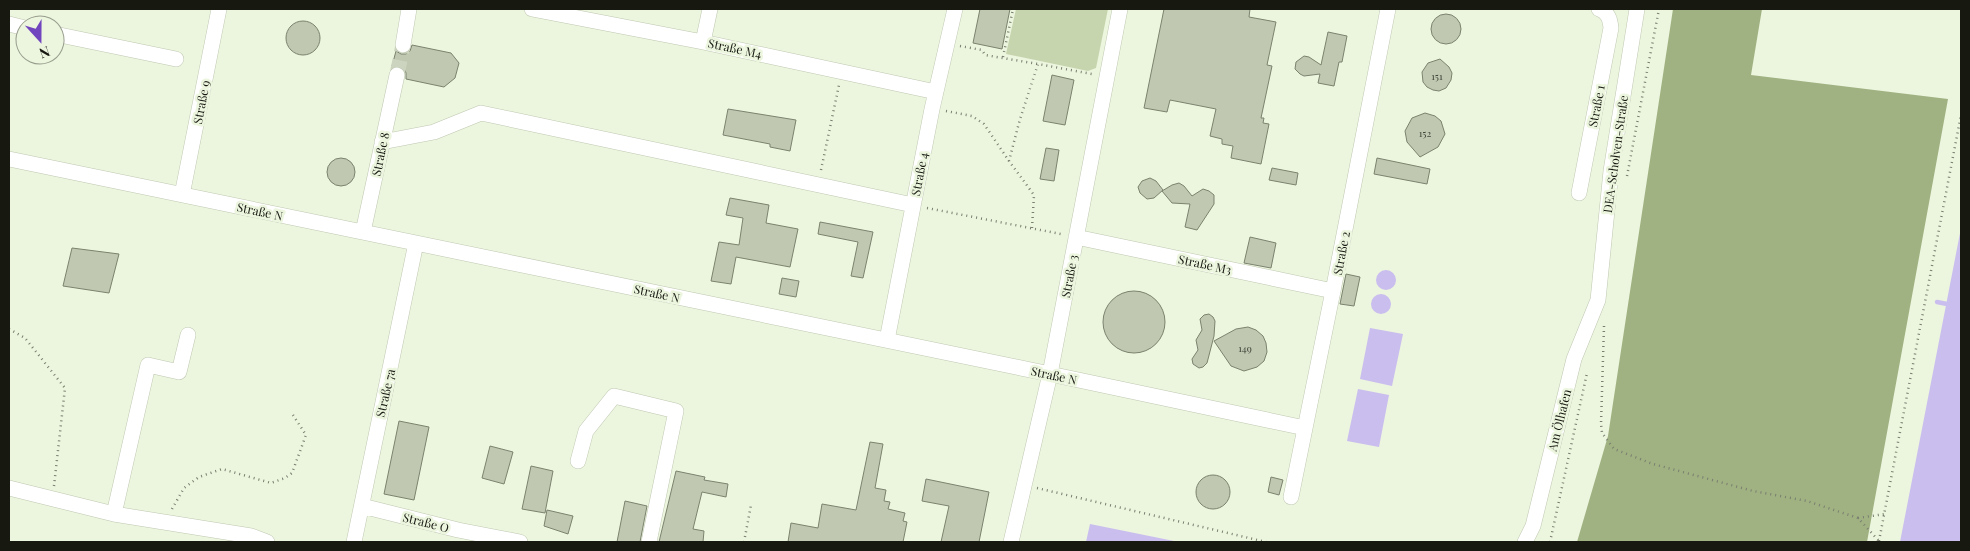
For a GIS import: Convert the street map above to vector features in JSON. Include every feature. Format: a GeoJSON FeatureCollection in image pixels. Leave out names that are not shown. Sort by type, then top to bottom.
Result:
{"type":"FeatureCollection","features":[{"type":"Feature","properties":{"kind":"street","name":"Straße 9"},"geometry":{"type":"LineString","coordinates":[[182,195],[220,9]]}},
{"type":"Feature","properties":{"kind":"street"},"geometry":{"type":"LineString","coordinates":[[403,45],[409,9]]}},
{"type":"Feature","properties":{"kind":"street","name":"Straße M4"},"geometry":{"type":"LineString","coordinates":[[532,9],[703,42],[936,92]]}},
{"type":"Feature","properties":{"kind":"street"},"geometry":{"type":"LineString","coordinates":[[703,42],[710,9]]}},
{"type":"Feature","properties":{"kind":"street","name":"Straße 4"},"geometry":{"type":"LineString","coordinates":[[887,340],[932,109],[955,9]]}},
{"type":"Feature","properties":{"kind":"street","name":"Straße 3"},"geometry":{"type":"LineString","coordinates":[[1011,542],[1050,374],[1120,9]]}},
{"type":"Feature","properties":{"kind":"street","name":"Straße 2"},"geometry":{"type":"LineString","coordinates":[[1291,497],[1388,9]]}},
{"type":"Feature","properties":{"kind":"street","name":"DEA-Scholven-Straße"},"geometry":{"type":"LineString","coordinates":[[1598,300],[1612,171],[1636,9]]}},
{"type":"Feature","properties":{"kind":"street","name":"Straße 1"},"geometry":{"type":"LineString","coordinates":[[1579,193],[1610,28],[1605,14]]}},
{"type":"Feature","properties":{"kind":"street"},"geometry":{"type":"LineString","coordinates":[[65,36],[176,59]]}},
{"type":"Feature","properties":{"kind":"street","name":"Straße 8"},"geometry":{"type":"LineString","coordinates":[[363,232],[397,75]]}},
{"type":"Feature","properties":{"kind":"street"},"geometry":{"type":"LineString","coordinates":[[382,142],[434,132],[481,114],[913,206]]}},
{"type":"Feature","properties":{"kind":"street","name":"Straße N"},"geometry":{"type":"LineString","coordinates":[[9,159],[1305,428]]}},
{"type":"Feature","properties":{"kind":"street","name":"Straße M3"},"geometry":{"type":"LineString","coordinates":[[1076,237],[1333,291]]}},
{"type":"Feature","properties":{"kind":"street","name":"Straße 7a"},"geometry":{"type":"LineString","coordinates":[[354,542],[372,450],[402,318],[416,243]]}},
{"type":"Feature","properties":{"kind":"street","name":"Am Ölhafen"},"geometry":{"type":"LineString","coordinates":[[1525,542],[1533,526],[1574,360],[1598,300]]}},
{"type":"Feature","properties":{"kind":"street"},"geometry":{"type":"LineString","coordinates":[[114,514],[148,365],[179,372],[188,335]]}},
{"type":"Feature","properties":{"kind":"street"},"geometry":{"type":"LineString","coordinates":[[578,461],[586,431],[614,396],[676,411],[650,542]]}},
{"type":"Feature","properties":{"kind":"street"},"geometry":{"type":"LineString","coordinates":[[9,488],[114,514],[251,536],[267,542]]}},
{"type":"Feature","properties":{"kind":"street","name":"Straße O"},"geometry":{"type":"LineString","coordinates":[[362,506],[457,536],[520,542]]}},
{"type":"Feature","properties":{"kind":"path"},"geometry":{"type":"LineString","coordinates":[[1004,57],[1013,9]]}},
{"type":"Feature","properties":{"kind":"path"},"geometry":{"type":"LineString","coordinates":[[948,43],[982,50],[985,54],[1107,76]]}},
{"type":"Feature","properties":{"kind":"path"},"geometry":{"type":"LineString","coordinates":[[1009,161],[1038,64]]}},
{"type":"Feature","properties":{"kind":"path"},"geometry":{"type":"LineString","coordinates":[[818,185],[842,71]]}},
{"type":"Feature","properties":{"kind":"path"},"geometry":{"type":"LineString","coordinates":[[932,109],[972,116],[984,124],[1034,195],[1032,228]]}},
{"type":"Feature","properties":{"kind":"path"},"geometry":{"type":"LineString","coordinates":[[1879,542],[1961,115]]}},
{"type":"Feature","properties":{"kind":"path"},"geometry":{"type":"LineString","coordinates":[[913,206],[1076,237]]}},
{"type":"Feature","properties":{"kind":"path"},"geometry":{"type":"LineString","coordinates":[[1598,300],[1603,301],[1605,337],[1600,399],[1601,424],[1602,433],[1614,449],[1653,464],[1753,491],[1808,501],[1858,518],[1884,514]]}},
{"type":"Feature","properties":{"kind":"path"},"geometry":{"type":"LineString","coordinates":[[9,330],[25,338],[65,388],[52,498]]}},
{"type":"Feature","properties":{"kind":"path"},"geometry":{"type":"LineString","coordinates":[[168,522],[174,503],[184,488],[200,476],[222,469],[271,483],[285,478],[292,473],[306,435],[291,412]]}},
{"type":"Feature","properties":{"kind":"path"},"geometry":{"type":"LineString","coordinates":[[1024,484],[1266,542]]}},
{"type":"Feature","properties":{"kind":"path"},"geometry":{"type":"LineString","coordinates":[[744,542],[751,505]]}},
{"type":"Feature","properties":{"kind":"path"},"geometry":{"type":"LineString","coordinates":[[1858,518],[1879,542]]}},
{"type":"Feature","properties":{"kind":"green space"},"geometry":{"type":"Polygon","coordinates":[[[1016,9],[1108,9],[1096,68],[1088,71],[1006,54],[1016,9]]]}},
{"type":"Feature","properties":{"kind":"green space"},"geometry":{"type":"Polygon","coordinates":[[[1673,9],[1762,9],[1751,75],[1948,99],[1867,542],[1577,542],[1608,436],[1673,9]]]}},
{"type":"Feature","properties":{"kind":"shaded area"},"geometry":{"type":"Polygon","coordinates":[[[1961,228],[1961,542],[1900,542],[1961,228]]]}},
{"type":"Feature","properties":{"kind":"shaded area"},"geometry":{"type":"Polygon","coordinates":[[[1386,270],[1393,273],[1396,280],[1393,287],[1386,290],[1379,287],[1376,280],[1379,273],[1386,270]]]}},
{"type":"Feature","properties":{"kind":"shaded area"},"geometry":{"type":"Polygon","coordinates":[[[1381,294],[1388,297],[1391,304],[1388,311],[1381,314],[1374,311],[1371,304],[1374,297],[1381,294]]]}},
{"type":"Feature","properties":{"kind":"shaded area"},"geometry":{"type":"Polygon","coordinates":[[[1370,328],[1403,334],[1392,386],[1360,379],[1370,328]]]}},
{"type":"Feature","properties":{"kind":"shaded area"},"geometry":{"type":"Polygon","coordinates":[[[1358,389],[1389,395],[1379,447],[1347,441],[1358,389]]]}},
{"type":"Feature","properties":{"kind":"shaded area"},"geometry":{"type":"Polygon","coordinates":[[[1090,524],[1179,542],[1086,542],[1090,524]]]}},
{"type":"Feature","properties":{"kind":"building"},"geometry":{"type":"Polygon","coordinates":[[[980,9],[1010,9],[1002,49],[973,43],[980,9]]]}},
{"type":"Feature","properties":{"kind":"building"},"geometry":{"type":"Polygon","coordinates":[[[1164,9],[1250,9],[1249,17],[1276,22],[1267,65],[1272,66],[1261,118],[1264,118],[1263,123],[1269,124],[1261,164],[1231,158],[1233,146],[1222,144],[1222,139],[1210,136],[1216,109],[1170,100],[1167,112],[1144,108],[1164,9]]]}},
{"type":"Feature","properties":{"kind":"building"},"geometry":{"type":"Polygon","coordinates":[[[1446,14],[1457,18],[1461,29],[1457,40],[1446,44],[1435,40],[1431,29],[1435,18],[1446,14]]]}},
{"type":"Feature","properties":{"kind":"building"},"geometry":{"type":"Polygon","coordinates":[[[303,21],[315,26],[320,38],[315,50],[303,55],[291,50],[286,38],[291,26],[303,21]]]}},
{"type":"Feature","properties":{"kind":"building"},"geometry":{"type":"Polygon","coordinates":[[[1328,32],[1347,36],[1342,62],[1339,62],[1334,86],[1318,83],[1320,74],[1304,76],[1295,69],[1296,62],[1304,56],[1321,65],[1328,32]]]}},
{"type":"Feature","properties":{"kind":"building"},"geometry":{"type":"Polygon","coordinates":[[[412,45],[451,53],[459,63],[455,78],[444,87],[406,79],[404,68],[392,66],[396,51],[406,54],[410,51],[412,45]]]}},
{"type":"Feature","properties":{"kind":"building"},"geometry":{"type":"Polygon","coordinates":[[[1440,59],[1449,67],[1452,73],[1451,80],[1446,88],[1439,91],[1427,87],[1423,82],[1422,72],[1428,63],[1440,59]]]}},
{"type":"Feature","properties":{"kind":"building"},"geometry":{"type":"Polygon","coordinates":[[[1052,75],[1074,80],[1065,125],[1043,121],[1052,75]]]}},
{"type":"Feature","properties":{"kind":"building"},"geometry":{"type":"Polygon","coordinates":[[[728,109],[796,120],[790,151],[770,147],[770,144],[723,135],[728,109]]]}},
{"type":"Feature","properties":{"kind":"building"},"geometry":{"type":"Polygon","coordinates":[[[1425,113],[1435,116],[1441,121],[1445,134],[1438,147],[1420,157],[1407,142],[1405,131],[1412,118],[1425,113]]]}},
{"type":"Feature","properties":{"kind":"building"},"geometry":{"type":"Polygon","coordinates":[[[1046,148],[1059,150],[1054,181],[1040,179],[1046,148]]]}},
{"type":"Feature","properties":{"kind":"building"},"geometry":{"type":"Polygon","coordinates":[[[341,158],[351,162],[355,172],[351,182],[341,186],[331,182],[327,172],[331,162],[341,158]]]}},
{"type":"Feature","properties":{"kind":"building"},"geometry":{"type":"Polygon","coordinates":[[[1377,158],[1430,169],[1427,184],[1374,174],[1377,158]]]}},
{"type":"Feature","properties":{"kind":"building"},"geometry":{"type":"Polygon","coordinates":[[[1272,168],[1298,173],[1296,185],[1269,180],[1272,168]]]}},
{"type":"Feature","properties":{"kind":"building"},"geometry":{"type":"Polygon","coordinates":[[[1150,178],[1156,181],[1163,190],[1154,198],[1147,199],[1140,193],[1138,187],[1142,181],[1150,178]]]}},
{"type":"Feature","properties":{"kind":"building"},"geometry":{"type":"Polygon","coordinates":[[[1179,183],[1192,196],[1203,189],[1214,195],[1214,204],[1197,230],[1185,227],[1190,204],[1172,203],[1162,191],[1179,183]]]}},
{"type":"Feature","properties":{"kind":"building"},"geometry":{"type":"Polygon","coordinates":[[[730,198],[769,205],[766,223],[798,229],[790,267],[736,257],[731,284],[711,281],[719,242],[739,245],[743,218],[726,215],[730,198]]]}},
{"type":"Feature","properties":{"kind":"building"},"geometry":{"type":"Polygon","coordinates":[[[820,222],[873,232],[863,278],[851,276],[858,242],[818,234],[820,222]]]}},
{"type":"Feature","properties":{"kind":"building"},"geometry":{"type":"Polygon","coordinates":[[[1250,237],[1276,243],[1271,268],[1244,263],[1250,237]]]}},
{"type":"Feature","properties":{"kind":"building"},"geometry":{"type":"Polygon","coordinates":[[[72,248],[119,254],[109,293],[63,286],[72,248]]]}},
{"type":"Feature","properties":{"kind":"building"},"geometry":{"type":"Polygon","coordinates":[[[1346,274],[1360,277],[1354,306],[1340,304],[1346,274]]]}},
{"type":"Feature","properties":{"kind":"building"},"geometry":{"type":"Polygon","coordinates":[[[782,278],[799,281],[796,297],[779,294],[782,278]]]}},
{"type":"Feature","properties":{"kind":"building"},"geometry":{"type":"Polygon","coordinates":[[[1134,291],[1151,296],[1156,300],[1160,305],[1165,322],[1160,339],[1156,344],[1151,348],[1134,353],[1117,348],[1112,344],[1108,339],[1103,322],[1108,305],[1112,300],[1117,296],[1134,291]]]}},
{"type":"Feature","properties":{"kind":"building"},"geometry":{"type":"Polygon","coordinates":[[[1209,314],[1215,321],[1214,336],[1207,363],[1199,368],[1193,364],[1192,359],[1198,350],[1196,340],[1202,330],[1200,319],[1204,315],[1209,314]]]}},
{"type":"Feature","properties":{"kind":"building"},"geometry":{"type":"Polygon","coordinates":[[[1248,327],[1256,330],[1263,336],[1267,352],[1264,361],[1257,367],[1244,371],[1231,366],[1214,341],[1236,329],[1248,327]]]}},
{"type":"Feature","properties":{"kind":"building"},"geometry":{"type":"Polygon","coordinates":[[[399,421],[429,427],[414,500],[384,494],[399,421]]]}},
{"type":"Feature","properties":{"kind":"building"},"geometry":{"type":"Polygon","coordinates":[[[870,442],[883,444],[875,488],[886,490],[884,501],[890,502],[888,509],[905,513],[903,521],[907,522],[903,542],[788,542],[791,523],[818,528],[822,504],[856,510],[870,442]]]}},
{"type":"Feature","properties":{"kind":"building"},"geometry":{"type":"Polygon","coordinates":[[[490,446],[513,452],[504,484],[482,478],[490,446]]]}},
{"type":"Feature","properties":{"kind":"building"},"geometry":{"type":"Polygon","coordinates":[[[531,466],[553,471],[545,513],[522,509],[531,466]]]}},
{"type":"Feature","properties":{"kind":"building"},"geometry":{"type":"Polygon","coordinates":[[[676,471],[705,477],[704,480],[728,484],[726,497],[702,492],[693,529],[704,531],[703,542],[659,542],[676,471]]]}},
{"type":"Feature","properties":{"kind":"building"},"geometry":{"type":"Polygon","coordinates":[[[1213,475],[1225,480],[1230,492],[1225,504],[1213,509],[1201,504],[1196,492],[1201,480],[1213,475]]]}},
{"type":"Feature","properties":{"kind":"building"},"geometry":{"type":"Polygon","coordinates":[[[1271,477],[1283,480],[1279,495],[1268,492],[1271,477]]]}},
{"type":"Feature","properties":{"kind":"building"},"geometry":{"type":"Polygon","coordinates":[[[926,479],[989,492],[979,542],[941,542],[949,506],[922,501],[926,479]]]}},
{"type":"Feature","properties":{"kind":"building"},"geometry":{"type":"Polygon","coordinates":[[[625,501],[647,506],[640,542],[617,542],[625,501]]]}},
{"type":"Feature","properties":{"kind":"building"},"geometry":{"type":"Polygon","coordinates":[[[547,510],[573,516],[568,534],[544,526],[547,510]]]}},
{"type":"Feature","properties":{"kind":"waterway"},"geometry":{"type":"LineString","coordinates":[[1937,302],[1947,304]]}},
{"type":"Feature","properties":{"kind":"tunnel"},"geometry":{"type":"LineString","coordinates":[[397,75],[403,45]]}}]}
